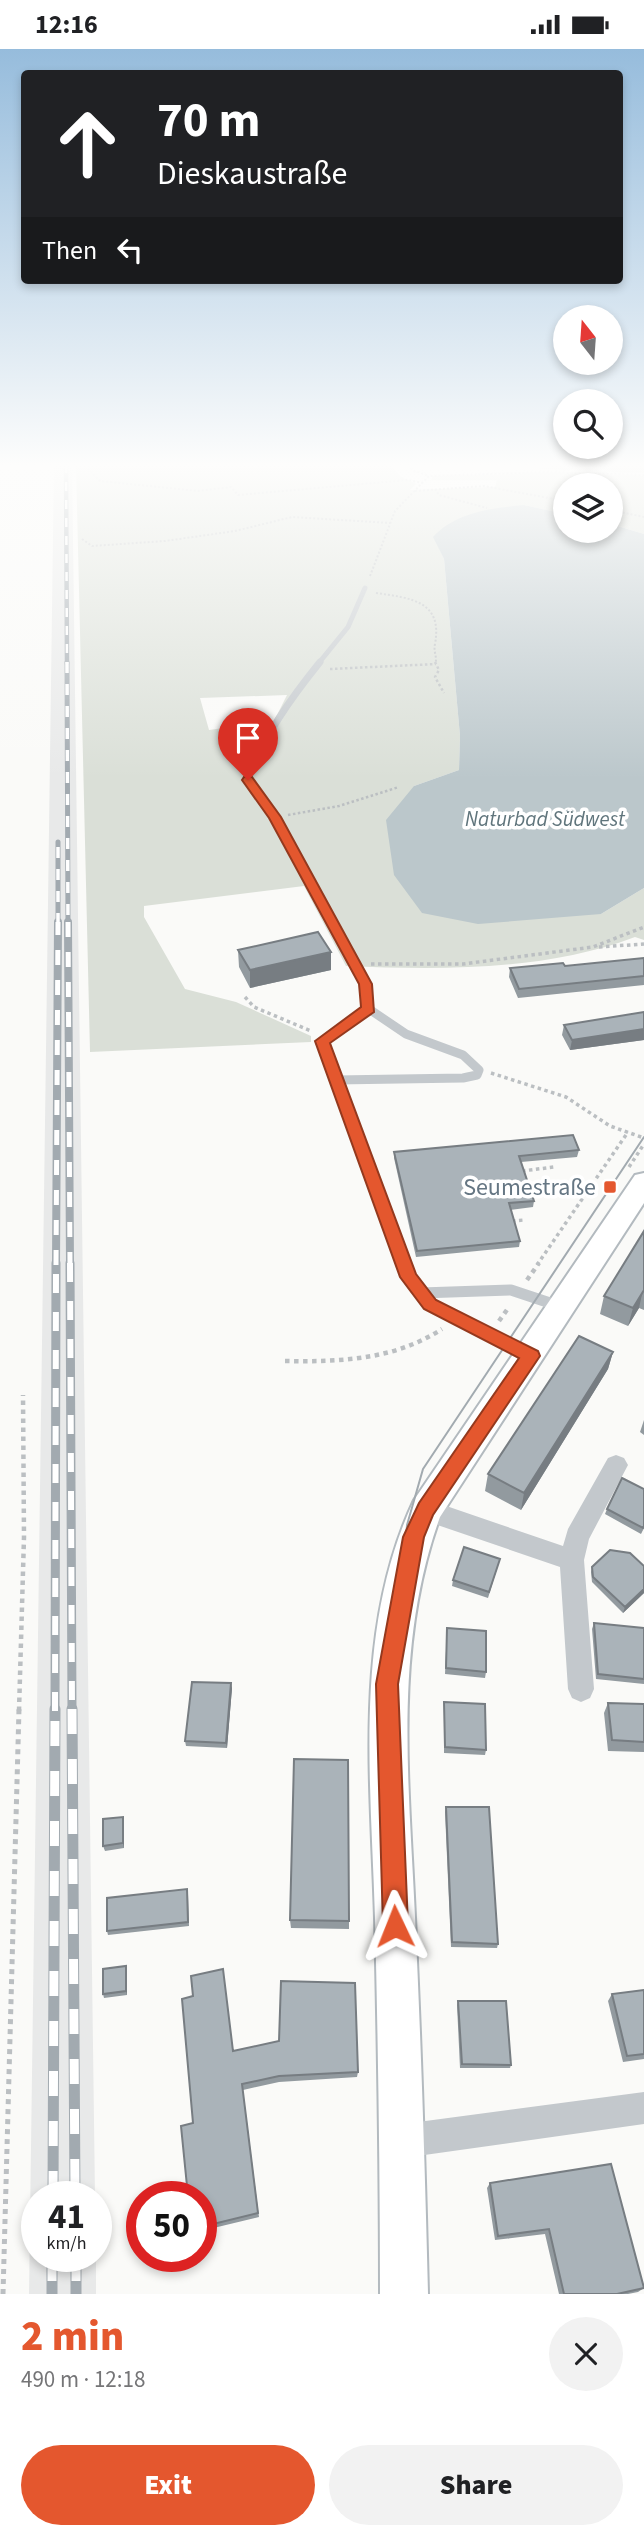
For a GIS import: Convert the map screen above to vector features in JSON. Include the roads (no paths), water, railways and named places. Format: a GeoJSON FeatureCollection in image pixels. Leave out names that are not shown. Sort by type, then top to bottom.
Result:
{"type":"FeatureCollection","features":[{"type":"Feature","properties":{"kind":"main road"},"geometry":{"type":"LineString","coordinates":[[404,2294],[403,2141],[387,1684],[414,1537],[426,1510],[531,1356],[644,1182]]}},
{"type":"Feature","properties":{"kind":"street"},"geometry":{"type":"LineString","coordinates":[[581,1689],[572,1560],[578,1537],[616,1465]]}},
{"type":"Feature","properties":{"kind":"street"},"geometry":{"type":"LineString","coordinates":[[426,1510],[572,1560]]}},
{"type":"Feature","properties":{"kind":"street"},"geometry":{"type":"LineString","coordinates":[[403,2141],[644,2108]]}},
{"type":"Feature","properties":{"kind":"lane"},"geometry":{"type":"LineString","coordinates":[[336,1080],[463,1078],[477,1075],[479,1070],[470,1058],[442,1044],[406,1034],[369,1009],[365,984],[275,817],[248,780],[259,749],[313,669],[348,627],[364,589]]}},
{"type":"Feature","properties":{"kind":"lane"},"geometry":{"type":"LineString","coordinates":[[369,1009],[322,1041],[409,1277],[430,1304],[531,1356]]}},
{"type":"Feature","properties":{"kind":"lane"},"geometry":{"type":"LineString","coordinates":[[421,1293],[511,1290],[563,1307]]}},
{"type":"Feature","properties":{"kind":"water","name":"Naturbad Südwest"},"geometry":{"type":"Polygon","coordinates":[[[445,569],[644,569],[644,888],[601,914],[478,924],[422,913],[394,875],[386,820],[414,786],[459,770],[460,736],[445,569]]]}},
{"type":"Feature","properties":{"kind":"tram line"},"geometry":{"type":"LineString","coordinates":[[401,1599],[407,1525],[423,1469],[644,1137]]}},
{"type":"Feature","properties":{"kind":"railway"},"geometry":{"type":"LineString","coordinates":[[67,569],[67,664]]}},
{"type":"Feature","properties":{"kind":"railway"},"geometry":{"type":"LineString","coordinates":[[67,662],[68,924]]}},
{"type":"Feature","properties":{"kind":"railway"},"geometry":{"type":"LineString","coordinates":[[58,842],[58,922]]}},
{"type":"Feature","properties":{"kind":"railway"},"geometry":{"type":"LineString","coordinates":[[56,1265],[58,922]]}},
{"type":"Feature","properties":{"kind":"railway"},"geometry":{"type":"LineString","coordinates":[[68,922],[70,1265]]}},
{"type":"Feature","properties":{"kind":"railway"},"geometry":{"type":"LineString","coordinates":[[55,1711],[56,1263]]}},
{"type":"Feature","properties":{"kind":"railway"},"geometry":{"type":"LineString","coordinates":[[70,1263],[72,1711]]}},
{"type":"Feature","properties":{"kind":"railway"},"geometry":{"type":"LineString","coordinates":[[53,2181],[55,1709]]}},
{"type":"Feature","properties":{"kind":"railway"},"geometry":{"type":"LineString","coordinates":[[72,1709],[75,2181]]}},
{"type":"Feature","properties":{"kind":"railway"},"geometry":{"type":"LineString","coordinates":[[52,2272],[52,2294]]}},
{"type":"Feature","properties":{"kind":"railway"},"geometry":{"type":"LineString","coordinates":[[76,2272],[76,2294]]}},
{"type":"Feature","properties":{"kind":"place","name":"Seumestraße"},"geometry":{"type":"Point","coordinates":[610,1187]}}]}
